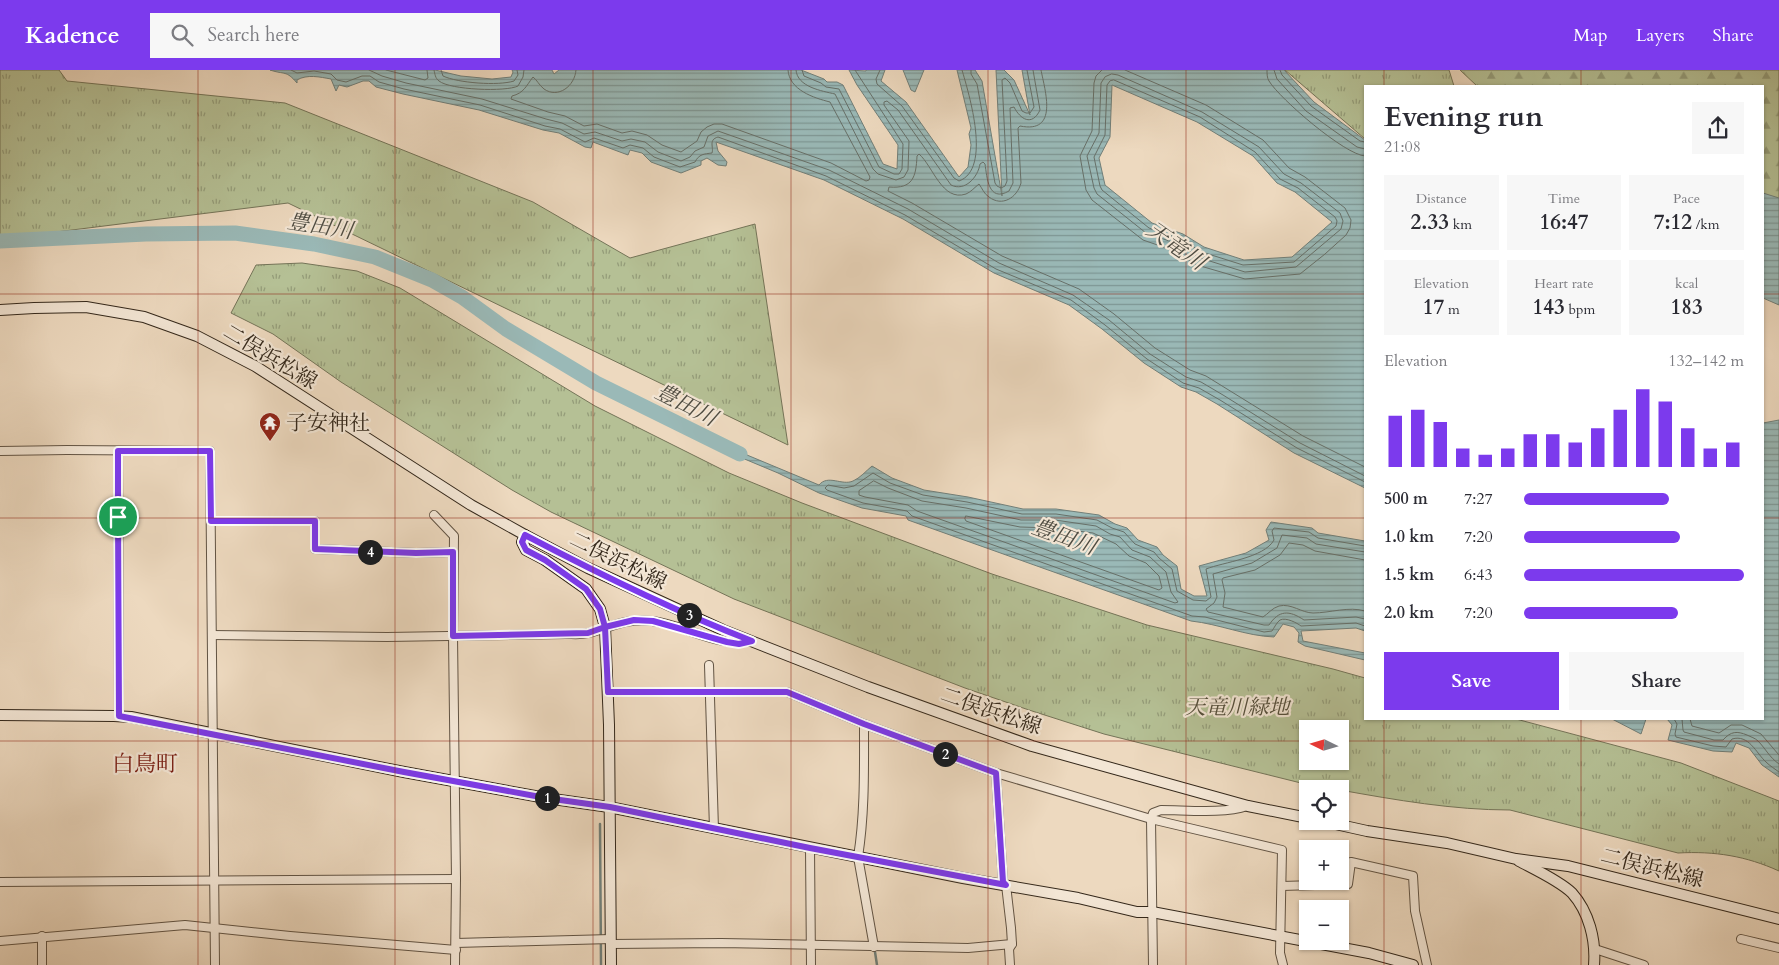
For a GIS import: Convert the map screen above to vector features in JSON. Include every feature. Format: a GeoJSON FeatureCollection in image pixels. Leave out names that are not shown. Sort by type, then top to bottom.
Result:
{"type":"FeatureCollection","features":[{"type":"Feature","properties":{"kind":"main road","name":"二俣浜松線"},"geometry":{"type":"LineString","coordinates":[[0,310],[86,307],[144,317],[197,336],[255,366],[432,480],[525,535],[588,568],[715,626],[932,711],[1032,746],[1248,806],[1299,816]]}},
{"type":"Feature","properties":{"kind":"main road"},"geometry":{"type":"LineString","coordinates":[[525,535],[522,542],[526,550],[545,560],[586,589],[600,609],[605,627],[610,807],[606,941],[611,965]]}},
{"type":"Feature","properties":{"kind":"main road"},"geometry":{"type":"LineString","coordinates":[[0,715],[119,716],[455,781],[610,807],[810,848],[1078,898],[1137,912],[1152,912],[1369,953],[1414,965]]}},
{"type":"Feature","properties":{"kind":"main road","name":"二俣浜松線"},"geometry":{"type":"LineString","coordinates":[[1349,827],[1447,843],[1516,859],[1568,866],[1779,919]]}},
{"type":"Feature","properties":{"kind":"main road","name":"二俣浜松線"},"geometry":{"type":"LineString","coordinates":[[1516,859],[1571,893],[1584,911],[1591,931],[1595,949],[1594,965]]}},
{"type":"Feature","properties":{"kind":"street"},"geometry":{"type":"LineString","coordinates":[[0,451],[210,451],[215,965]]}},
{"type":"Feature","properties":{"kind":"street"},"geometry":{"type":"LineString","coordinates":[[118,451],[119,716]]}},
{"type":"Feature","properties":{"kind":"street"},"geometry":{"type":"LineString","coordinates":[[434,515],[454,536],[456,965]]}},
{"type":"Feature","properties":{"kind":"street"},"geometry":{"type":"LineString","coordinates":[[211,521],[315,521],[315,549],[416,553],[453,552]]}},
{"type":"Feature","properties":{"kind":"street"},"geometry":{"type":"LineString","coordinates":[[212,635],[387,637],[588,633],[629,620],[653,621],[727,642],[739,644],[752,641]]}},
{"type":"Feature","properties":{"kind":"street"},"geometry":{"type":"LineString","coordinates":[[709,665],[714,829]]}},
{"type":"Feature","properties":{"kind":"street"},"geometry":{"type":"LineString","coordinates":[[608,692],[787,692],[864,724],[996,773],[1151,819],[1282,850],[1280,953],[1283,965]]}},
{"type":"Feature","properties":{"kind":"street"},"geometry":{"type":"LineString","coordinates":[[864,724],[858,857],[874,947]]}},
{"type":"Feature","properties":{"kind":"street"},"geometry":{"type":"LineString","coordinates":[[996,773],[1003,882],[1006,885],[1012,944],[1009,949],[1010,965]]}},
{"type":"Feature","properties":{"kind":"street"},"geometry":{"type":"LineString","coordinates":[[1153,965],[1152,813],[1161,810],[1239,809],[1248,806]]}},
{"type":"Feature","properties":{"kind":"street"},"geometry":{"type":"LineString","coordinates":[[810,848],[811,965]]}},
{"type":"Feature","properties":{"kind":"street"},"geometry":{"type":"LineString","coordinates":[[1282,886],[1348,884],[1351,862],[1413,876],[1415,911],[1427,965]]}},
{"type":"Feature","properties":{"kind":"street"},"geometry":{"type":"LineString","coordinates":[[0,882],[456,879]]}},
{"type":"Feature","properties":{"kind":"street"},"geometry":{"type":"LineString","coordinates":[[0,941],[185,924],[290,936],[456,946],[606,941],[968,948],[1012,944]]}},
{"type":"Feature","properties":{"kind":"street"},"geometry":{"type":"LineString","coordinates":[[42,936],[42,965]]}},
{"type":"Feature","properties":{"kind":"street"},"geometry":{"type":"LineString","coordinates":[[1741,939],[1779,948]]}},
{"type":"Feature","properties":{"kind":"street"},"geometry":{"type":"LineString","coordinates":[[1595,949],[1644,965]]}},
{"type":"Feature","properties":{"kind":"green space"},"geometry":{"type":"Polygon","coordinates":[[[0,70],[59,70],[67,81],[285,103],[533,202],[630,258],[755,224],[788,445],[288,203],[0,239],[0,70]]]}},
{"type":"Feature","properties":{"kind":"green space"},"geometry":{"type":"Polygon","coordinates":[[[1285,70],[1449,70],[1454,85],[1364,85],[1364,138],[1285,70]]]}},
{"type":"Feature","properties":{"kind":"green space"},"geometry":{"type":"Polygon","coordinates":[[[1460,70],[1779,70],[1779,199],[1764,195],[1764,85],[1476,85],[1460,70]]]}},
{"type":"Feature","properties":{"kind":"green space","name":"天竜川緑地"},"geometry":{"type":"Polygon","coordinates":[[[302,263],[357,271],[400,288],[595,406],[729,473],[802,503],[992,574],[1147,625],[1364,678],[1364,720],[1520,720],[1681,763],[1779,801],[1779,871],[1742,858],[1718,854],[1678,853],[1510,810],[1425,804],[1349,792],[1349,780],[1299,780],[1299,783],[1104,734],[965,688],[734,599],[551,512],[512,490],[341,382],[273,334],[231,313],[256,265],[302,263]]]}},
{"type":"Feature","properties":{"kind":"water","name":"天竜川"},"geometry":{"type":"Polygon","coordinates":[[[270,70],[435,70],[461,76],[492,79],[511,77],[512,70],[552,70],[554,74],[559,70],[801,70],[827,82],[837,82],[843,85],[883,164],[897,169],[898,145],[857,85],[849,70],[885,70],[881,81],[906,102],[959,177],[968,167],[971,145],[969,134],[971,128],[957,70],[975,70],[982,81],[1002,196],[996,70],[1004,70],[1014,80],[1030,115],[1022,70],[1284,70],[1314,102],[1364,139],[1364,488],[1294,453],[1217,404],[1196,392],[1181,387],[1144,363],[1069,305],[994,273],[903,219],[824,180],[716,142],[718,151],[727,162],[726,166],[718,165],[707,158],[701,161],[701,165],[681,173],[651,162],[642,153],[630,150],[628,155],[593,142],[591,148],[585,147],[559,133],[543,130],[479,110],[376,87],[369,81],[363,81],[347,87],[339,85],[336,91],[331,79],[309,77],[297,80],[297,83],[288,74],[270,70]],[[1112,85],[1110,137],[1099,158],[1105,185],[1152,223],[1183,234],[1204,247],[1244,260],[1292,257],[1332,222],[1295,192],[1277,183],[1253,156],[1197,122],[1112,85]]]}},
{"type":"Feature","properties":{"kind":"water"},"geometry":{"type":"Polygon","coordinates":[[[903,70],[924,70],[915,92],[911,90],[903,70]]]}},
{"type":"Feature","properties":{"kind":"water"},"geometry":{"type":"Polygon","coordinates":[[[1764,193],[1779,198],[1779,305],[1764,298],[1764,193]]]}},
{"type":"Feature","properties":{"kind":"water"},"geometry":{"type":"Polygon","coordinates":[[[1779,420],[1779,777],[1762,765],[1749,748],[1736,743],[1732,752],[1713,751],[1668,740],[1672,725],[1668,720],[1764,720],[1764,423],[1779,420]]]}},
{"type":"Feature","properties":{"kind":"water"},"geometry":{"type":"Polygon","coordinates":[[[723,445],[819,485],[827,480],[853,481],[872,466],[892,478],[924,490],[1023,509],[1056,509],[1099,515],[1127,528],[1138,540],[1157,547],[1163,555],[1177,566],[1181,589],[1194,596],[1207,596],[1199,566],[1246,553],[1269,540],[1266,530],[1271,522],[1312,528],[1318,533],[1364,541],[1364,631],[1356,628],[1301,631],[1303,641],[1364,653],[1364,660],[1305,646],[1298,642],[1299,633],[1294,627],[1283,624],[1274,637],[1191,621],[908,520],[906,516],[862,508],[819,493],[723,450],[723,445]]]}},
{"type":"Feature","properties":{"kind":"water"},"geometry":{"type":"Polygon","coordinates":[[[1614,720],[1646,720],[1641,734],[1614,720]]]}},
{"type":"Feature","properties":{"kind":"waterway","name":"豊田川"},"geometry":{"type":"LineString","coordinates":[[0,241],[146,234],[235,233],[314,244],[375,257],[432,280],[462,297],[506,329],[596,383],[740,454]]}},
{"type":"Feature","properties":{"kind":"waterway"},"geometry":{"type":"LineString","coordinates":[[600,824],[601,965]]}},
{"type":"Feature","properties":{"kind":"waterway"},"geometry":{"type":"LineString","coordinates":[[875,952],[877,965]]}},
{"type":"Feature","properties":{"kind":"place","name":"子安神社"},"geometry":{"type":"Point","coordinates":[270,442]}},
{"type":"Feature","properties":{"kind":"district","name":"白鳥町"},"geometry":{"type":"Point","coordinates":[145,764]}},
{"type":"Feature","properties":{"kind":"route"},"geometry":{"type":"LineString","coordinates":[[118,517],[118,451],[210,451],[211,521],[315,521],[315,549],[416,553],[453,552],[453,636],[521,636],[588,633],[605,627],[600,609],[586,589],[545,560],[526,550],[522,542],[525,535],[588,568],[723,630],[752,641],[739,644],[715,640],[653,621],[624,621],[605,627],[608,692],[787,692],[864,724],[996,773],[1003,882],[1006,885],[810,848],[610,807],[546,798],[404,772],[119,716],[118,517]]}}]}
